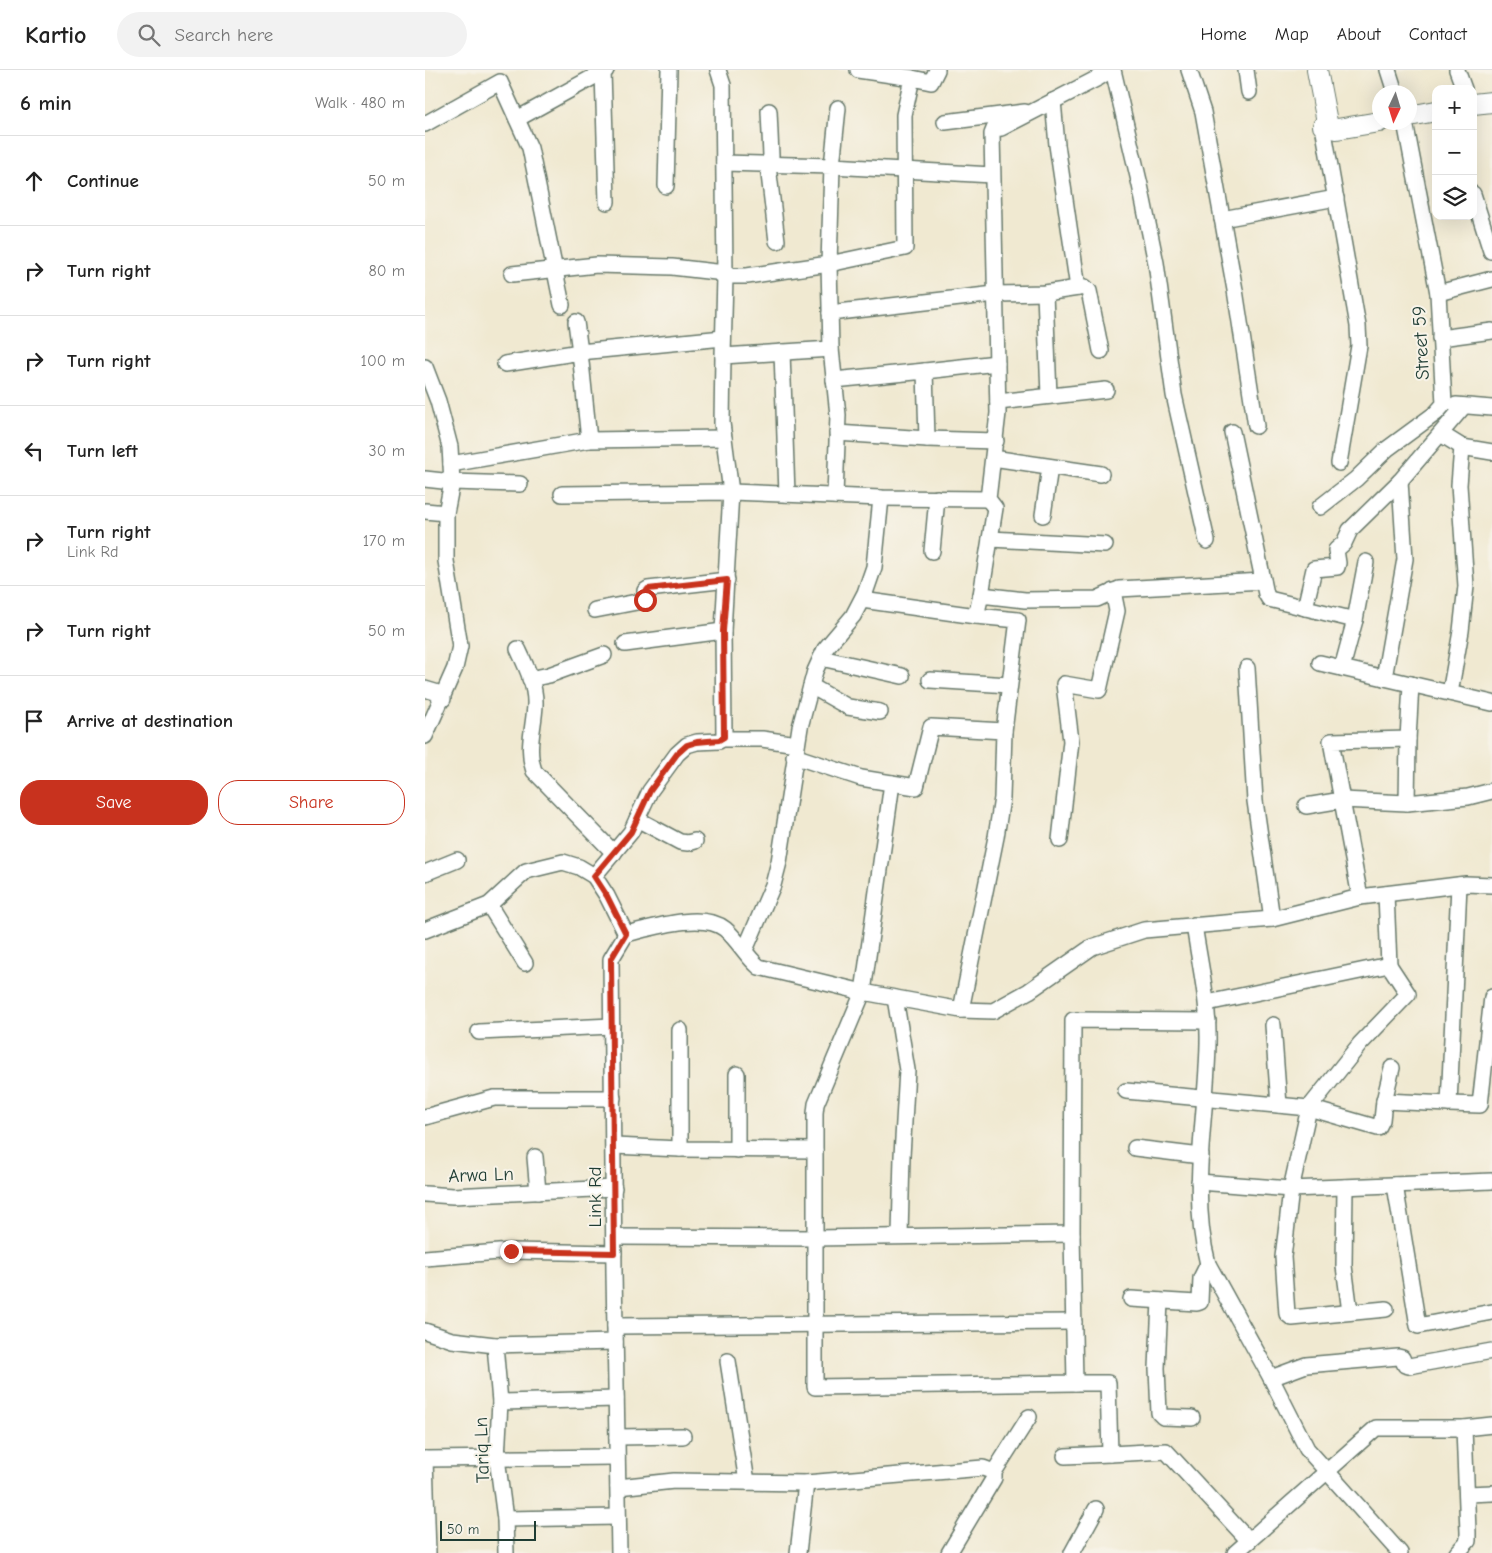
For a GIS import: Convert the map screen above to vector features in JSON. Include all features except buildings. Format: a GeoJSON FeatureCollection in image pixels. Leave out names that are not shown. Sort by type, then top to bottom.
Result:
{"type":"FeatureCollection","features":[{"type":"Feature","properties":{"kind":"street"},"geometry":{"type":"LineString","coordinates":[[666,186],[669,70]]}},
{"type":"Feature","properties":{"kind":"street"},"geometry":{"type":"LineString","coordinates":[[718,70],[723,85],[724,163],[725,276],[722,423],[731,492],[723,631],[723,739]]}},
{"type":"Feature","properties":{"kind":"street"},"geometry":{"type":"LineString","coordinates":[[858,70],[931,82],[937,70]]}},
{"type":"Feature","properties":{"kind":"street"},"geometry":{"type":"LineString","coordinates":[[976,616],[995,508],[988,499],[995,441],[997,402],[991,139],[994,129],[1001,128],[1112,70],[1140,185],[1156,263],[1174,394],[1207,541]]}},
{"type":"Feature","properties":{"kind":"street"},"geometry":{"type":"LineString","coordinates":[[1189,70],[1203,112],[1235,290],[1256,426]]}},
{"type":"Feature","properties":{"kind":"street"},"geometry":{"type":"LineString","coordinates":[[1246,70],[1249,92]]}},
{"type":"Feature","properties":{"kind":"street"},"geometry":{"type":"LineString","coordinates":[[1317,70],[1327,122],[1323,126]]}},
{"type":"Feature","properties":{"kind":"street"},"geometry":{"type":"LineString","coordinates":[[1388,70],[1393,85]]}},
{"type":"Feature","properties":{"kind":"street"},"geometry":{"type":"LineString","coordinates":[[1457,70],[1463,85]]}},
{"type":"Feature","properties":{"kind":"street"},"geometry":{"type":"LineString","coordinates":[[517,119],[605,71],[607,202]]}},
{"type":"Feature","properties":{"kind":"street"},"geometry":{"type":"LineString","coordinates":[[512,274],[597,265],[672,266],[716,272],[725,276],[747,276],[829,264],[905,248],[904,115],[912,78]]}},
{"type":"Feature","properties":{"kind":"street"},"geometry":{"type":"LineString","coordinates":[[425,124],[500,82],[530,148],[562,305]]}},
{"type":"Feature","properties":{"kind":"street"},"geometry":{"type":"LineString","coordinates":[[1053,101],[1057,146],[1078,288]]}},
{"type":"Feature","properties":{"kind":"street"},"geometry":{"type":"LineString","coordinates":[[1477,104],[1492,102]]}},
{"type":"Feature","properties":{"kind":"street"},"geometry":{"type":"LineString","coordinates":[[835,496],[838,416],[831,349],[829,264],[832,166],[838,108]]}},
{"type":"Feature","properties":{"kind":"street"},"geometry":{"type":"LineString","coordinates":[[769,111],[771,156],[768,166],[777,241]]}},
{"type":"Feature","properties":{"kind":"street"},"geometry":{"type":"LineString","coordinates":[[945,122],[1034,111]]}},
{"type":"Feature","properties":{"kind":"street"},"geometry":{"type":"LineString","coordinates":[[1417,115],[1432,112]]}},
{"type":"Feature","properties":{"kind":"street"},"geometry":{"type":"LineString","coordinates":[[1323,126],[1337,129],[1372,123]]}},
{"type":"Feature","properties":{"kind":"street"},"geometry":{"type":"LineString","coordinates":[[1323,126],[1357,312],[1359,346],[1339,463]]}},
{"type":"Feature","properties":{"kind":"street","name":"Street 59"},"geometry":{"type":"LineString","coordinates":[[1320,507],[1356,480],[1387,449],[1436,413],[1444,404],[1438,293],[1407,130]]}},
{"type":"Feature","properties":{"kind":"street"},"geometry":{"type":"LineString","coordinates":[[724,163],[768,166],[832,166],[992,175]]}},
{"type":"Feature","properties":{"kind":"street"},"geometry":{"type":"LineString","coordinates":[[1222,219],[1336,198]]}},
{"type":"Feature","properties":{"kind":"street"},"geometry":{"type":"LineString","coordinates":[[1477,207],[1491,251]]}},
{"type":"Feature","properties":{"kind":"street"},"geometry":{"type":"LineString","coordinates":[[1438,293],[1492,279]]}},
{"type":"Feature","properties":{"kind":"street"},"geometry":{"type":"LineString","coordinates":[[830,313],[995,294],[1045,293],[1085,287],[1089,291],[1101,351]]}},
{"type":"Feature","properties":{"kind":"street"},"geometry":{"type":"LineString","coordinates":[[1045,293],[1049,396]]}},
{"type":"Feature","properties":{"kind":"street"},"geometry":{"type":"LineString","coordinates":[[577,322],[589,440]]}},
{"type":"Feature","properties":{"kind":"street"},"geometry":{"type":"LineString","coordinates":[[1440,338],[1492,331]]}},
{"type":"Feature","properties":{"kind":"street"},"geometry":{"type":"LineString","coordinates":[[505,364],[580,352],[723,338]]}},
{"type":"Feature","properties":{"kind":"street"},"geometry":{"type":"LineString","coordinates":[[723,356],[831,349]]}},
{"type":"Feature","properties":{"kind":"street"},"geometry":{"type":"LineString","coordinates":[[782,352],[787,494]]}},
{"type":"Feature","properties":{"kind":"street"},"geometry":{"type":"LineString","coordinates":[[835,380],[997,363]]}},
{"type":"Feature","properties":{"kind":"street"},"geometry":{"type":"LineString","coordinates":[[425,367],[432,406],[450,447],[452,482],[446,513],[446,561],[460,646],[455,668],[443,699],[425,736]]}},
{"type":"Feature","properties":{"kind":"street"},"geometry":{"type":"LineString","coordinates":[[925,371],[927,439]]}},
{"type":"Feature","properties":{"kind":"street"},"geometry":{"type":"LineString","coordinates":[[997,402],[1106,390]]}},
{"type":"Feature","properties":{"kind":"street"},"geometry":{"type":"LineString","coordinates":[[1444,404],[1492,408]]}},
{"type":"Feature","properties":{"kind":"street"},"geometry":{"type":"LineString","coordinates":[[1305,608],[1314,569],[1337,566],[1335,550],[1344,543],[1350,530],[1400,482],[1464,406]]}},
{"type":"Feature","properties":{"kind":"street"},"geometry":{"type":"LineString","coordinates":[[1232,432],[1263,581],[1269,599],[1355,620]]}},
{"type":"Feature","properties":{"kind":"street"},"geometry":{"type":"LineString","coordinates":[[837,433],[995,441]]}},
{"type":"Feature","properties":{"kind":"street"},"geometry":{"type":"LineString","coordinates":[[1441,434],[1462,447],[1492,452]]}},
{"type":"Feature","properties":{"kind":"street"},"geometry":{"type":"LineString","coordinates":[[451,464],[589,440],[724,438]]}},
{"type":"Feature","properties":{"kind":"street"},"geometry":{"type":"LineString","coordinates":[[1450,693],[1461,631],[1466,586],[1459,485],[1462,447]]}},
{"type":"Feature","properties":{"kind":"street"},"geometry":{"type":"LineString","coordinates":[[993,458],[1050,468],[1101,474]]}},
{"type":"Feature","properties":{"kind":"street"},"geometry":{"type":"LineString","coordinates":[[1043,515],[1050,468]]}},
{"type":"Feature","properties":{"kind":"street"},"geometry":{"type":"LineString","coordinates":[[425,479],[452,482],[520,484]]}},
{"type":"Feature","properties":{"kind":"street"},"geometry":{"type":"LineString","coordinates":[[1384,678],[1405,559],[1400,482]]}},
{"type":"Feature","properties":{"kind":"street"},"geometry":{"type":"LineString","coordinates":[[562,494],[731,492],[881,498],[988,499]]}},
{"type":"Feature","properties":{"kind":"street"},"geometry":{"type":"LineString","coordinates":[[745,950],[767,900],[779,862],[795,750],[811,686],[825,649],[853,616],[862,600],[874,567],[881,498]]}},
{"type":"Feature","properties":{"kind":"street"},"geometry":{"type":"LineString","coordinates":[[932,551],[937,498]]}},
{"type":"Feature","properties":{"kind":"street"},"geometry":{"type":"LineString","coordinates":[[425,512],[446,513]]}},
{"type":"Feature","properties":{"kind":"street"},"geometry":{"type":"LineString","coordinates":[[990,539],[1105,545]]}},
{"type":"Feature","properties":{"kind":"street"},"geometry":{"type":"LineString","coordinates":[[1342,668],[1355,620],[1366,562]]}},
{"type":"Feature","properties":{"kind":"street"},"geometry":{"type":"LineString","coordinates":[[595,610],[642,602],[645,598],[645,591],[648,589],[727,580]]}},
{"type":"Feature","properties":{"kind":"street"},"geometry":{"type":"LineString","coordinates":[[981,595],[1025,600],[1097,599],[1119,589],[1263,581]]}},
{"type":"Feature","properties":{"kind":"street"},"geometry":{"type":"LineString","coordinates":[[1060,840],[1071,741],[1064,684],[1099,690],[1117,611],[1113,592]]}},
{"type":"Feature","properties":{"kind":"street"},"geometry":{"type":"LineString","coordinates":[[862,600],[1018,620],[1004,731],[1002,798],[961,1010]]}},
{"type":"Feature","properties":{"kind":"street"},"geometry":{"type":"LineString","coordinates":[[625,644],[723,631]]}},
{"type":"Feature","properties":{"kind":"street"},"geometry":{"type":"LineString","coordinates":[[519,648],[534,690],[535,704],[530,746],[530,760],[534,771],[613,853]]}},
{"type":"Feature","properties":{"kind":"street"},"geometry":{"type":"LineString","coordinates":[[530,679],[549,675],[604,655]]}},
{"type":"Feature","properties":{"kind":"street"},"geometry":{"type":"LineString","coordinates":[[821,658],[902,676]]}},
{"type":"Feature","properties":{"kind":"street"},"geometry":{"type":"LineString","coordinates":[[1320,663],[1492,703]]}},
{"type":"Feature","properties":{"kind":"street"},"geometry":{"type":"LineString","coordinates":[[1247,668],[1255,801],[1272,919]]}},
{"type":"Feature","properties":{"kind":"street"},"geometry":{"type":"LineString","coordinates":[[930,680],[1009,685]]}},
{"type":"Feature","properties":{"kind":"street"},"geometry":{"type":"LineString","coordinates":[[1407,802],[1411,684]]}},
{"type":"Feature","properties":{"kind":"street"},"geometry":{"type":"LineString","coordinates":[[811,686],[848,707],[879,712]]}},
{"type":"Feature","properties":{"kind":"street"},"geometry":{"type":"LineString","coordinates":[[425,688],[435,692],[443,699]]}},
{"type":"Feature","properties":{"kind":"street"},"geometry":{"type":"LineString","coordinates":[[594,876],[631,832],[650,791],[677,754],[687,745],[723,739],[762,740],[795,750],[861,778],[916,787],[931,727],[1004,731]]}},
{"type":"Feature","properties":{"kind":"street"},"geometry":{"type":"LineString","coordinates":[[1360,897],[1331,741],[1409,739]]}},
{"type":"Feature","properties":{"kind":"street"},"geometry":{"type":"LineString","coordinates":[[892,783],[863,992],[816,1104],[815,1387],[1108,1384],[1110,1454]]}},
{"type":"Feature","properties":{"kind":"street"},"geometry":{"type":"LineString","coordinates":[[1306,806],[1342,800],[1407,802],[1468,797],[1492,791]]}},
{"type":"Feature","properties":{"kind":"street"},"geometry":{"type":"LineString","coordinates":[[637,819],[680,842],[688,843],[695,841]]}},
{"type":"Feature","properties":{"kind":"street"},"geometry":{"type":"LineString","coordinates":[[425,873],[457,860]]}},
{"type":"Feature","properties":{"kind":"street"},"geometry":{"type":"LineString","coordinates":[[426,927],[489,904],[525,871],[563,862],[579,867],[594,876],[607,896],[626,934],[669,923],[697,921],[711,923],[727,930],[745,950],[751,960],[759,966],[863,992],[961,1010],[993,1011],[1029,990],[1092,947],[1144,930],[1272,919],[1360,897],[1459,884],[1492,885]]}},
{"type":"Feature","properties":{"kind":"street"},"geometry":{"type":"LineString","coordinates":[[1449,1104],[1459,884]]}},
{"type":"Feature","properties":{"kind":"street"},"geometry":{"type":"LineString","coordinates":[[1386,894],[1389,965],[1408,994],[1360,1044],[1309,1108],[1291,1189],[1283,1257],[1287,1314],[1292,1318],[1386,1308]]}},
{"type":"Feature","properties":{"kind":"street"},"geometry":{"type":"LineString","coordinates":[[489,904],[525,963]]}},
{"type":"Feature","properties":{"kind":"street"},"geometry":{"type":"LineString","coordinates":[[1194,925],[1207,1003],[1208,1021],[1206,1098],[1199,1182],[1203,1246],[1208,1264],[1271,1378],[1307,1449],[1399,1553]]}},
{"type":"Feature","properties":{"kind":"street","name":"Link Rd"},"geometry":{"type":"LineString","coordinates":[[619,1553],[611,959],[626,934]]}},
{"type":"Feature","properties":{"kind":"street"},"geometry":{"type":"LineString","coordinates":[[1207,1003],[1389,965]]}},
{"type":"Feature","properties":{"kind":"street"},"geometry":{"type":"LineString","coordinates":[[1384,1101],[1480,1105],[1492,996]]}},
{"type":"Feature","properties":{"kind":"street"},"geometry":{"type":"LineString","coordinates":[[895,998],[907,1070],[900,1236]]}},
{"type":"Feature","properties":{"kind":"street"},"geometry":{"type":"LineString","coordinates":[[1075,1383],[1072,1234],[1073,1020],[1208,1021]]}},
{"type":"Feature","properties":{"kind":"street"},"geometry":{"type":"LineString","coordinates":[[1273,1025],[1279,1105]]}},
{"type":"Feature","properties":{"kind":"street"},"geometry":{"type":"LineString","coordinates":[[479,1032],[612,1026]]}},
{"type":"Feature","properties":{"kind":"street"},"geometry":{"type":"LineString","coordinates":[[680,1030],[680,1149]]}},
{"type":"Feature","properties":{"kind":"street"},"geometry":{"type":"LineString","coordinates":[[1126,1091],[1309,1108],[1378,1128],[1382,1120],[1384,1101],[1392,1068]]}},
{"type":"Feature","properties":{"kind":"street"},"geometry":{"type":"LineString","coordinates":[[737,1074],[737,1150]]}},
{"type":"Feature","properties":{"kind":"street"},"geometry":{"type":"LineString","coordinates":[[425,1117],[494,1098],[613,1098]]}},
{"type":"Feature","properties":{"kind":"street"},"geometry":{"type":"LineString","coordinates":[[614,1146],[680,1149],[815,1150]]}},
{"type":"Feature","properties":{"kind":"street"},"geometry":{"type":"LineString","coordinates":[[1135,1148],[1201,1156]]}},
{"type":"Feature","properties":{"kind":"street","name":"Arwa Ln"},"geometry":{"type":"LineString","coordinates":[[535,1157],[538,1192]]}},
{"type":"Feature","properties":{"kind":"street"},"geometry":{"type":"LineString","coordinates":[[1199,1182],[1291,1189],[1492,1181]]}},
{"type":"Feature","properties":{"kind":"street"},"geometry":{"type":"LineString","coordinates":[[1395,1185],[1417,1326],[1492,1312]]}},
{"type":"Feature","properties":{"kind":"street"},"geometry":{"type":"LineString","coordinates":[[1345,1187],[1344,1266],[1350,1312]]}},
{"type":"Feature","properties":{"kind":"street","name":"Arwa Ln"},"geometry":{"type":"LineString","coordinates":[[425,1194],[453,1196],[614,1188]]}},
{"type":"Feature","properties":{"kind":"street"},"geometry":{"type":"LineString","coordinates":[[614,1237],[815,1238],[1072,1234]]}},
{"type":"Feature","properties":{"kind":"street"},"geometry":{"type":"LineString","coordinates":[[425,1258],[511,1251],[614,1253]]}},
{"type":"Feature","properties":{"kind":"street"},"geometry":{"type":"LineString","coordinates":[[1131,1299],[1200,1302],[1201,1278],[1208,1264]]}},
{"type":"Feature","properties":{"kind":"street"},"geometry":{"type":"LineString","coordinates":[[1159,1301],[1157,1368],[1159,1413],[1163,1417],[1192,1418]]}},
{"type":"Feature","properties":{"kind":"street"},"geometry":{"type":"LineString","coordinates":[[615,1326],[1074,1322]]}},
{"type":"Feature","properties":{"kind":"street"},"geometry":{"type":"LineString","coordinates":[[425,1331],[452,1340],[495,1345],[615,1342]]}},
{"type":"Feature","properties":{"kind":"street","name":"Tariq Ln"},"geometry":{"type":"LineString","coordinates":[[495,1345],[499,1402],[497,1458],[505,1519],[506,1553]]}},
{"type":"Feature","properties":{"kind":"street"},"geometry":{"type":"LineString","coordinates":[[1271,1378],[1306,1365],[1398,1357],[1402,1358],[1405,1365],[1409,1366],[1492,1351]]}},
{"type":"Feature","properties":{"kind":"street"},"geometry":{"type":"LineString","coordinates":[[728,1361],[747,1482]]}},
{"type":"Feature","properties":{"kind":"street"},"geometry":{"type":"LineString","coordinates":[[499,1402],[617,1399]]}},
{"type":"Feature","properties":{"kind":"street"},"geometry":{"type":"LineString","coordinates":[[949,1553],[994,1478],[993,1472],[1029,1417]]}},
{"type":"Feature","properties":{"kind":"street"},"geometry":{"type":"LineString","coordinates":[[1235,1553],[1376,1428],[1464,1428],[1492,1425]]}},
{"type":"Feature","properties":{"kind":"street"},"geometry":{"type":"LineString","coordinates":[[1457,1553],[1467,1541],[1464,1428]]}},
{"type":"Feature","properties":{"kind":"street"},"geometry":{"type":"LineString","coordinates":[[617,1436],[683,1436]]}},
{"type":"Feature","properties":{"kind":"street"},"geometry":{"type":"LineString","coordinates":[[1065,1456],[1166,1451],[1249,1541]]}},
{"type":"Feature","properties":{"kind":"street"},"geometry":{"type":"LineString","coordinates":[[427,1553],[425,1459],[617,1457]]}},
{"type":"Feature","properties":{"kind":"street"},"geometry":{"type":"LineString","coordinates":[[618,1487],[674,1481],[806,1483],[983,1468],[993,1472]]}},
{"type":"Feature","properties":{"kind":"street"},"geometry":{"type":"LineString","coordinates":[[797,1553],[806,1483]]}},
{"type":"Feature","properties":{"kind":"street"},"geometry":{"type":"LineString","coordinates":[[1467,1494],[1492,1492]]}},
{"type":"Feature","properties":{"kind":"street"},"geometry":{"type":"LineString","coordinates":[[1072,1553],[1096,1510]]}},
{"type":"Feature","properties":{"kind":"street"},"geometry":{"type":"LineString","coordinates":[[505,1519],[618,1517]]}},
{"type":"Feature","properties":{"kind":"route"},"geometry":{"type":"LineString","coordinates":[[511,1251],[614,1253],[611,959],[626,934],[607,896],[594,876],[631,832],[650,791],[677,754],[687,745],[719,740],[724,737],[723,631],[727,580],[648,589],[645,591],[645,600]]}}]}
